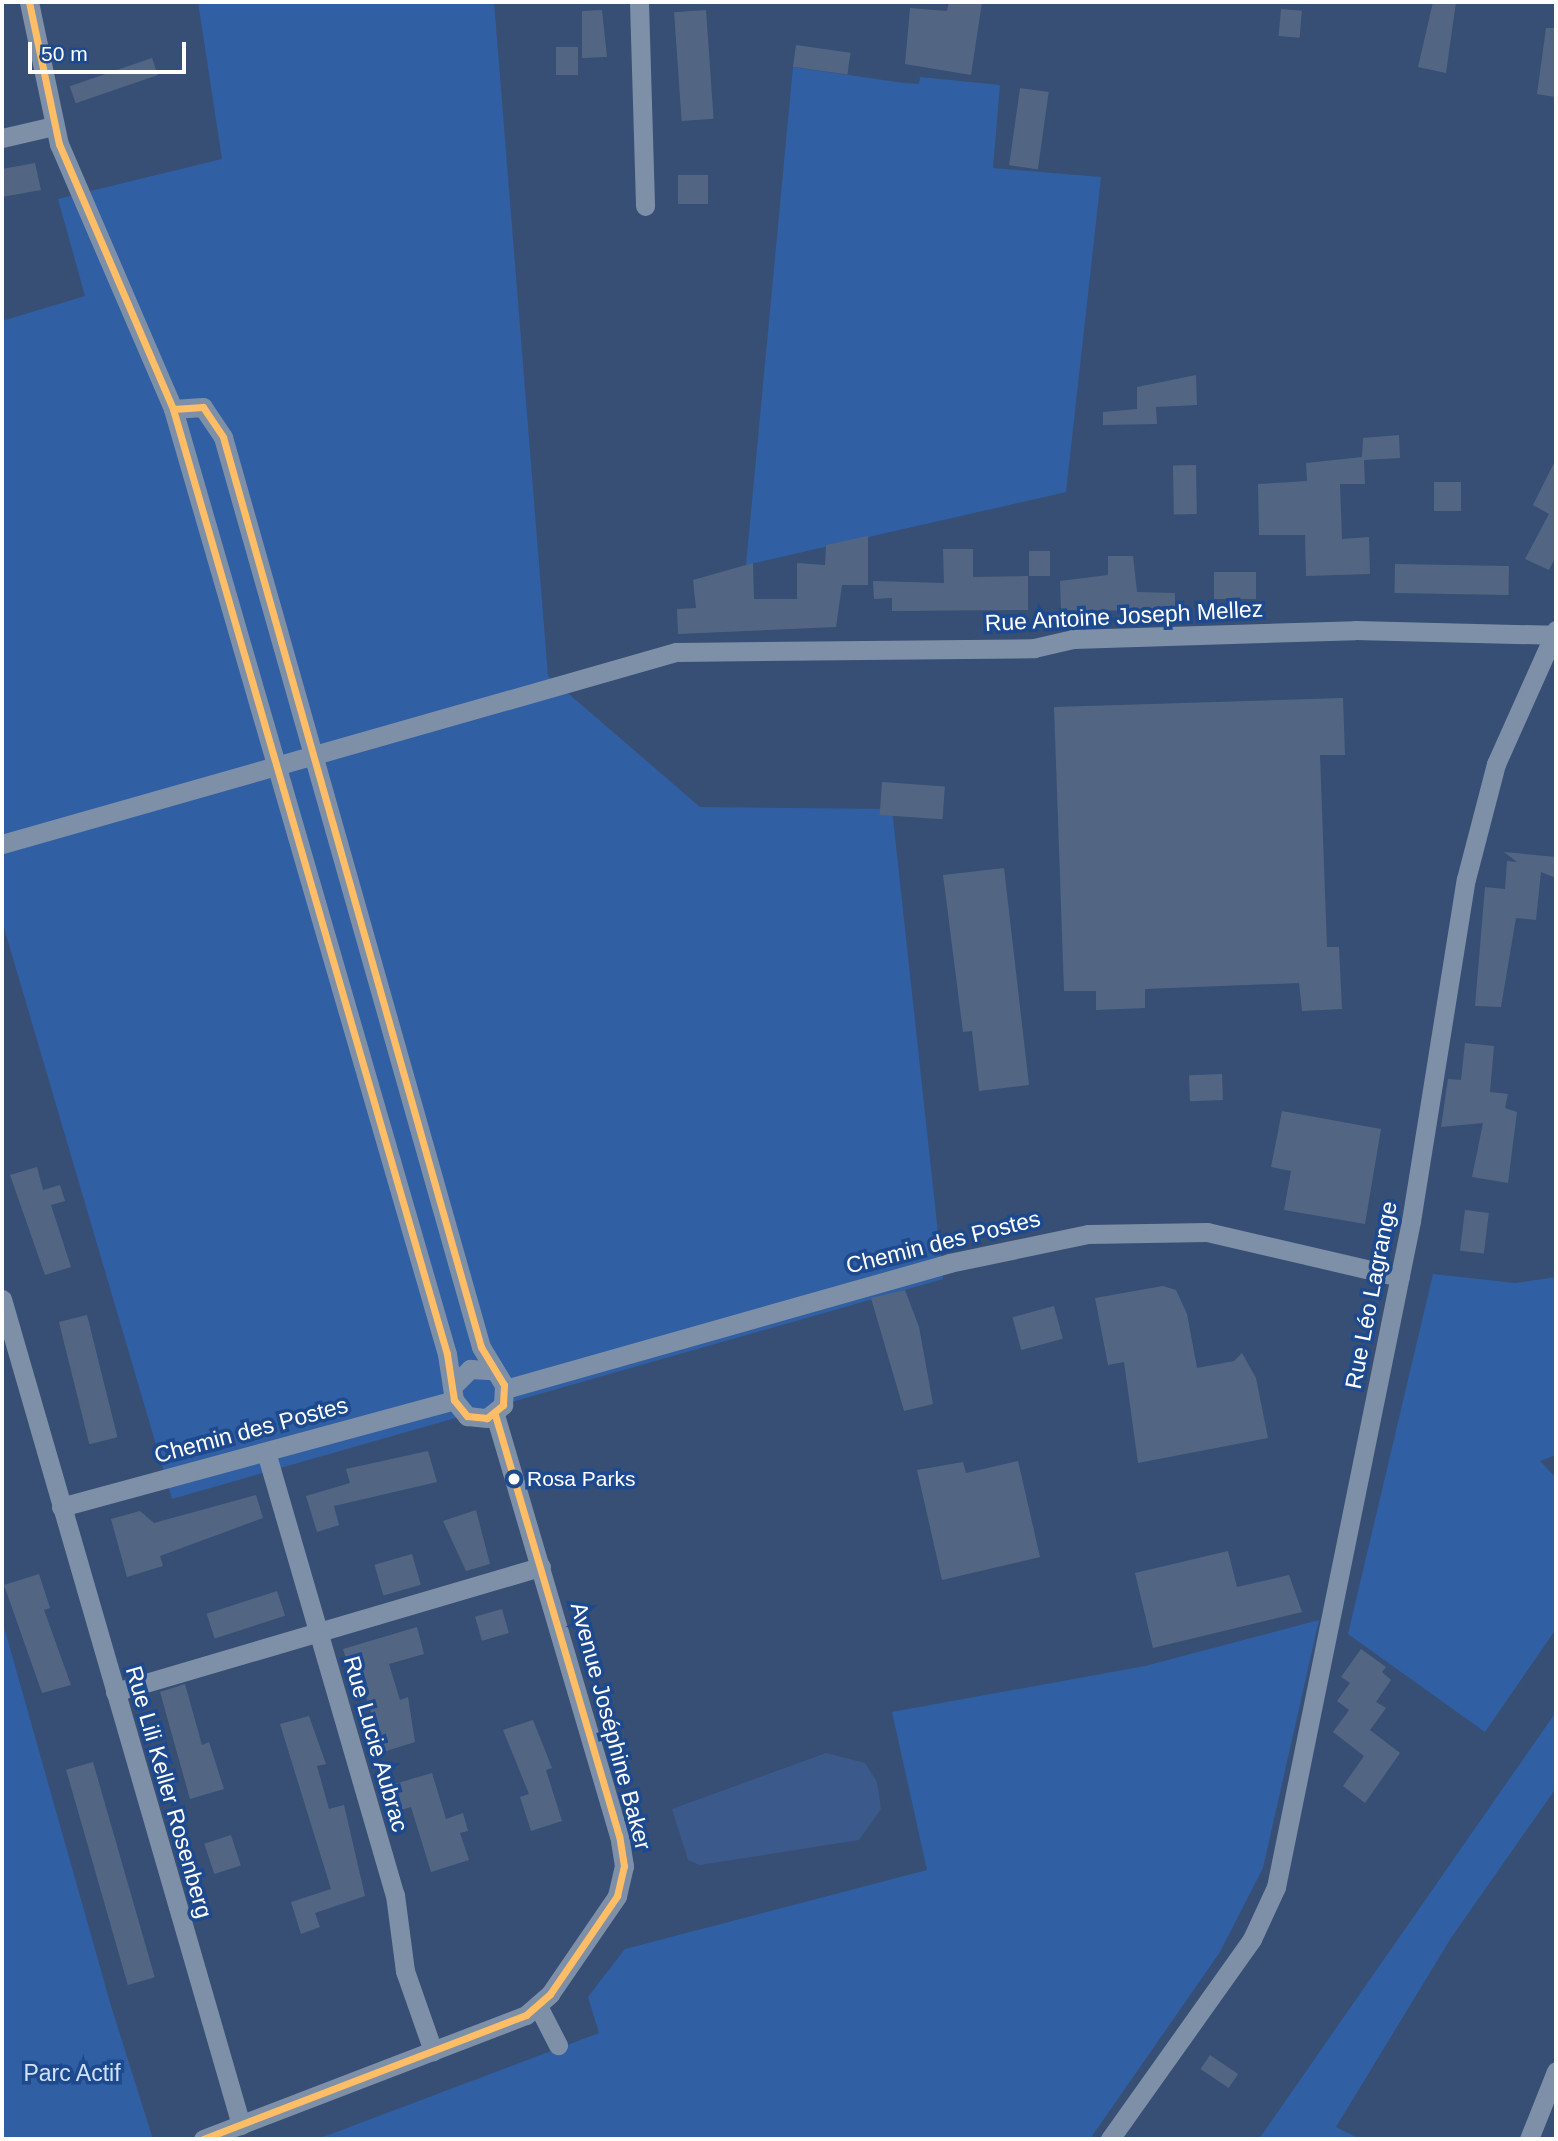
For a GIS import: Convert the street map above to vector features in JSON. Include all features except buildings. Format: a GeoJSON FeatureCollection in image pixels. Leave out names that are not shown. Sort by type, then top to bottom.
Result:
{"type":"FeatureCollection","features":[{"type":"Feature","properties":{"kind":"street"},"geometry":{"type":"LineString","coordinates":[[29,2],[54,126],[173,409],[277,765],[454,1393],[471,1418],[495,1414],[505,1389],[492,1370],[312,755],[221,430],[203,407],[173,409]]}},
{"type":"Feature","properties":{"kind":"street"},"geometry":{"type":"LineString","coordinates":[[639,2],[645,206]]}},
{"type":"Feature","properties":{"kind":"street"},"geometry":{"type":"LineString","coordinates":[[2,138],[54,126]]}},
{"type":"Feature","properties":{"kind":"street","name":"Rue Antoine Joseph Mellez"},"geometry":{"type":"LineString","coordinates":[[2,844],[659,655],[697,651],[1034,648],[1073,639],[1355,630],[1555,632]]}},
{"type":"Feature","properties":{"kind":"street","name":"Rue Léo Lagrange"},"geometry":{"type":"LineString","coordinates":[[1110,2139],[1232,1969],[1261,1924],[1280,1871],[1400,1277],[1471,857],[1512,722],[1555,632]]}},
{"type":"Feature","properties":{"kind":"street","name":"Chemin des Postes"},"geometry":{"type":"LineString","coordinates":[[505,1389],[949,1263],[1101,1232],[1207,1232],[1400,1277]]}},
{"type":"Feature","properties":{"kind":"street","name":"Rue Lili Keller Rosenberg"},"geometry":{"type":"LineString","coordinates":[[2,1299],[241,2125]]}},
{"type":"Feature","properties":{"kind":"street"},"geometry":{"type":"LineString","coordinates":[[454,1393],[470,1369],[492,1370]]}},
{"type":"Feature","properties":{"kind":"street","name":"Chemin des Postes"},"geometry":{"type":"LineString","coordinates":[[61,1507],[266,1452],[454,1393]]}},
{"type":"Feature","properties":{"kind":"street","name":"Avenue Joséphine Baker"},"geometry":{"type":"LineString","coordinates":[[495,1414],[541,1567],[624,1866],[609,1911],[538,2006]]}},
{"type":"Feature","properties":{"kind":"street","name":"Rue Lucie Aubrac"},"geometry":{"type":"LineString","coordinates":[[266,1452],[395,1895],[405,1971],[433,2051]]}},
{"type":"Feature","properties":{"kind":"street"},"geometry":{"type":"LineString","coordinates":[[115,1692],[541,1567]]}},
{"type":"Feature","properties":{"kind":"street"},"geometry":{"type":"LineString","coordinates":[[202,2139],[433,2051],[538,2006],[558,2045]]}},
{"type":"Feature","properties":{"kind":"street"},"geometry":{"type":"LineString","coordinates":[[1528,2139],[1556,2071]]}},
{"type":"Feature","properties":{"kind":"green space"},"geometry":{"type":"Polygon","coordinates":[[[198,2],[494,2],[548,676],[700,807],[892,809],[943,1279],[172,1499],[2,921],[2,321],[85,296],[58,199],[222,159],[198,2]]]}},
{"type":"Feature","properties":{"kind":"green space"},"geometry":{"type":"Polygon","coordinates":[[[793,67],[904,83],[919,84],[920,77],[1000,85],[993,168],[1101,177],[1066,492],[746,565],[793,67]]]}},
{"type":"Feature","properties":{"kind":"green space"},"geometry":{"type":"Polygon","coordinates":[[[1433,1274],[1515,1283],[1556,1277],[1556,1455],[1540,1461],[1556,1478],[1556,1629],[1485,1732],[1348,1634],[1433,1274]]]}},
{"type":"Feature","properties":{"kind":"green space","name":"Parc Actif"},"geometry":{"type":"Polygon","coordinates":[[[2,1620],[111,2006],[153,2139],[2,2139],[2,1620]]]}},
{"type":"Feature","properties":{"kind":"green space"},"geometry":{"type":"Polygon","coordinates":[[[1319,1620],[1263,1868],[1220,1952],[1090,2139],[318,2139],[599,2033],[588,1997],[625,1949],[927,1870],[892,1712],[1145,1666],[1319,1620]]]}},
{"type":"Feature","properties":{"kind":"green space"},"geometry":{"type":"Polygon","coordinates":[[[1556,1712],[1556,1788],[1451,1938],[1336,2127],[1360,2139],[1259,2139],[1556,1712]]]}},
{"type":"Feature","properties":{"kind":"shaded area"},"geometry":{"type":"Polygon","coordinates":[[[826,1753],[865,1763],[877,1782],[881,1809],[859,1840],[700,1865],[688,1860],[672,1809],[826,1753]]]}},
{"type":"Feature","properties":{"kind":"transit line"},"geometry":{"type":"LineString","coordinates":[[29,2],[59,144],[173,409]]}},
{"type":"Feature","properties":{"kind":"transit line"},"geometry":{"type":"LineString","coordinates":[[203,407],[223,437],[481,1347],[504,1385],[503,1405],[487,1418],[467,1416],[454,1400],[447,1354],[173,409],[203,407]]}},
{"type":"Feature","properties":{"kind":"transit line"},"geometry":{"type":"LineString","coordinates":[[203,2139],[526,2015],[550,1994],[617,1896],[624,1866],[619,1836],[495,1414]]}},
{"type":"Feature","properties":{"kind":"place","name":"Rosa Parks"},"geometry":{"type":"Point","coordinates":[514,1479]}}]}
